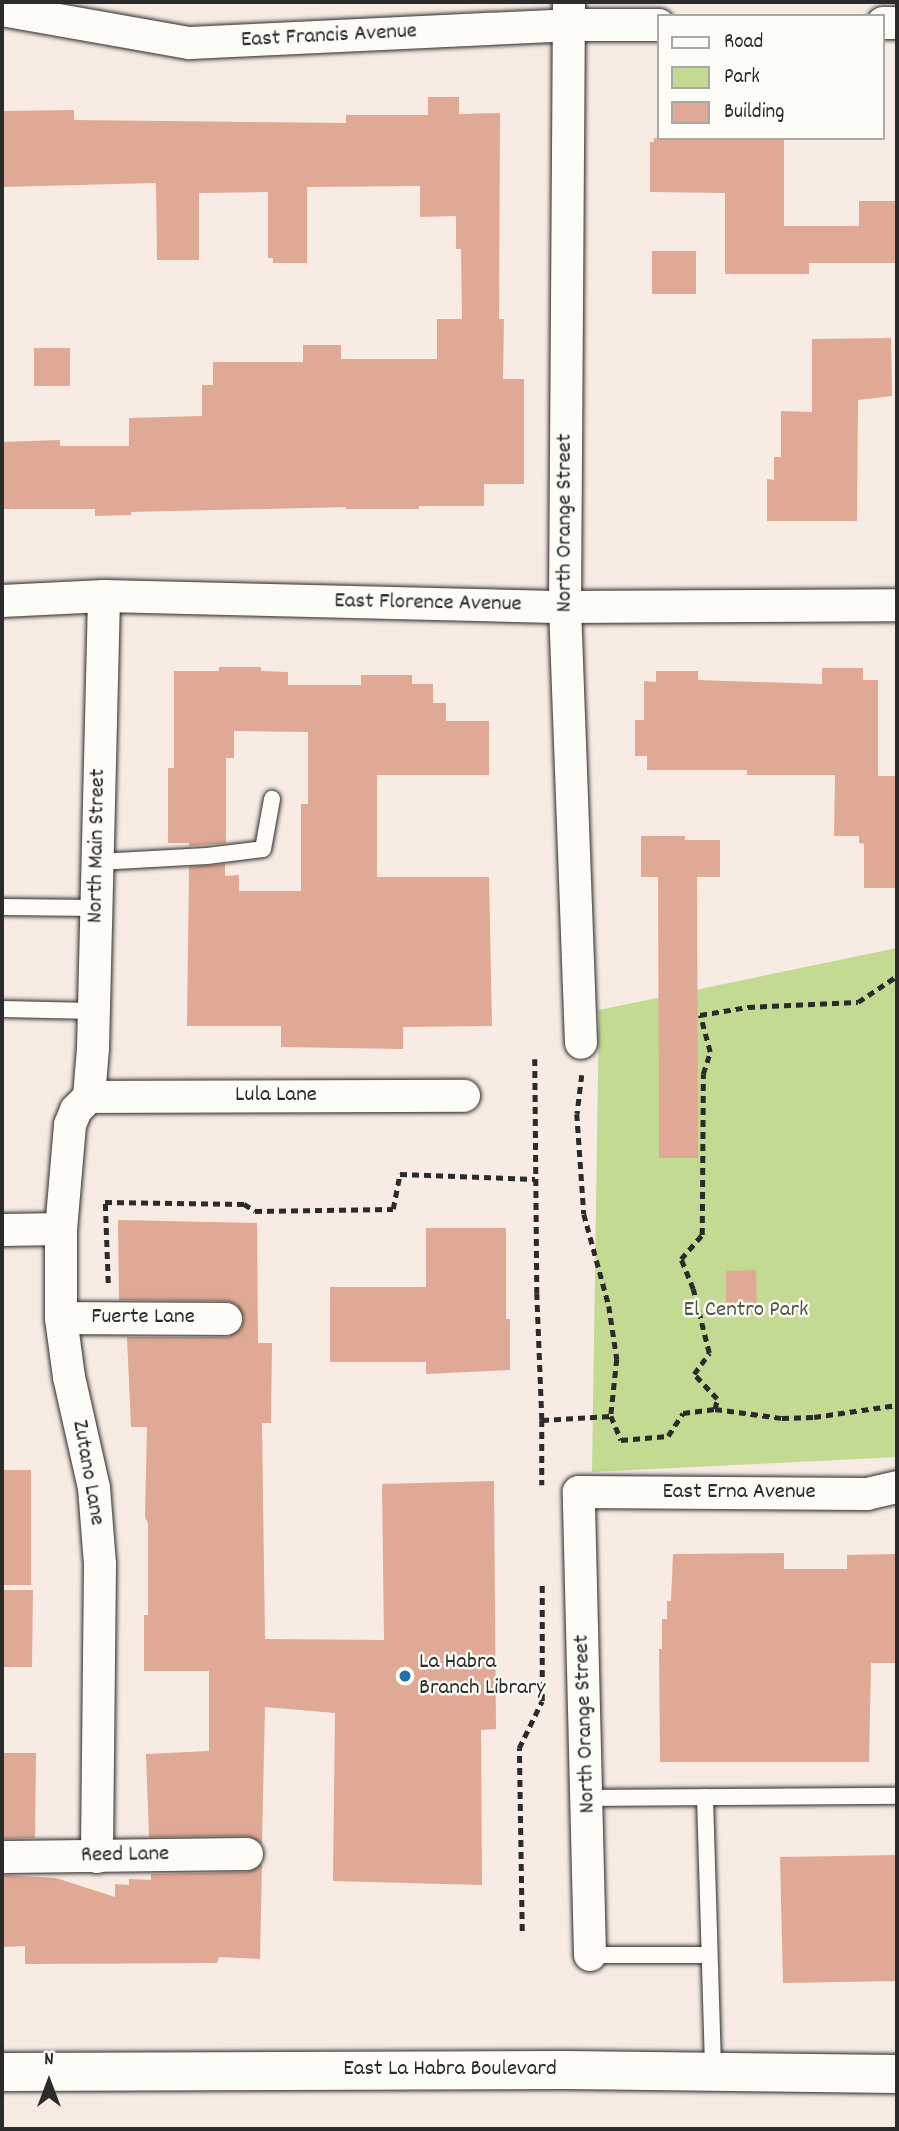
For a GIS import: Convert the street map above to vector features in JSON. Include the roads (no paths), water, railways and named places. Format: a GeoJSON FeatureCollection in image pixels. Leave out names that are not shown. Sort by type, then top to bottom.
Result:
{"type":"FeatureCollection","features":[{"type":"Feature","properties":{"kind":"main road","name":"East La Habra Boulevard"},"geometry":{"type":"LineString","coordinates":[[2,2072],[897,2074]]}},
{"type":"Feature","properties":{"kind":"street","name":"East Francis Avenue"},"geometry":{"type":"LineString","coordinates":[[2,10],[190,43],[569,13],[657,25]]}},
{"type":"Feature","properties":{"kind":"street","name":"North Orange Street"},"geometry":{"type":"LineString","coordinates":[[569,13],[565,607],[581,1043]]}},
{"type":"Feature","properties":{"kind":"street","name":"East Florence Avenue"},"geometry":{"type":"LineString","coordinates":[[2,601],[104,596],[565,607],[897,605]]}},
{"type":"Feature","properties":{"kind":"street","name":"North Main Street"},"geometry":{"type":"LineString","coordinates":[[89,1097],[94,1011],[104,596]]}},
{"type":"Feature","properties":{"kind":"street","name":"Lula Lane"},"geometry":{"type":"LineString","coordinates":[[89,1097],[464,1096]]}},
{"type":"Feature","properties":{"kind":"street","name":"Zutano Lane"},"geometry":{"type":"LineString","coordinates":[[89,1097],[76,1110],[70,1125],[61,1229],[61,1318],[69,1377],[94,1488],[100,1564],[97,1857]]}},
{"type":"Feature","properties":{"kind":"street"},"geometry":{"type":"LineString","coordinates":[[2,1230],[61,1229]]}},
{"type":"Feature","properties":{"kind":"street","name":"Fuerte Lane"},"geometry":{"type":"LineString","coordinates":[[61,1318],[226,1319]]}},
{"type":"Feature","properties":{"kind":"street","name":"East Erna Avenue"},"geometry":{"type":"LineString","coordinates":[[579,1492],[867,1494],[897,1487]]}},
{"type":"Feature","properties":{"kind":"street","name":"North Orange Street"},"geometry":{"type":"LineString","coordinates":[[579,1492],[589,1798],[590,1955]]}},
{"type":"Feature","properties":{"kind":"street","name":"Reed Lane"},"geometry":{"type":"LineString","coordinates":[[2,1857],[247,1854]]}},
{"type":"Feature","properties":{"kind":"lane"},"geometry":{"type":"LineString","coordinates":[[98,862],[207,856],[262,849],[272,799]]}},
{"type":"Feature","properties":{"kind":"lane"},"geometry":{"type":"LineString","coordinates":[[2,906],[96,908]]}},
{"type":"Feature","properties":{"kind":"lane"},"geometry":{"type":"LineString","coordinates":[[2,1009],[94,1011]]}},
{"type":"Feature","properties":{"kind":"lane"},"geometry":{"type":"LineString","coordinates":[[589,1798],[897,1796]]}},
{"type":"Feature","properties":{"kind":"lane"},"geometry":{"type":"LineString","coordinates":[[705,1797],[713,2072]]}},
{"type":"Feature","properties":{"kind":"lane"},"geometry":{"type":"LineString","coordinates":[[590,1955],[709,1955]]}},
{"type":"Feature","properties":{"kind":"place","name":"La Habra Branch Library"},"geometry":{"type":"Point","coordinates":[405,1676]}},
{"type":"Feature","properties":{"kind":"park label","name":"El Centro Park"},"geometry":{"type":"Point","coordinates":[746,1311]}}]}
